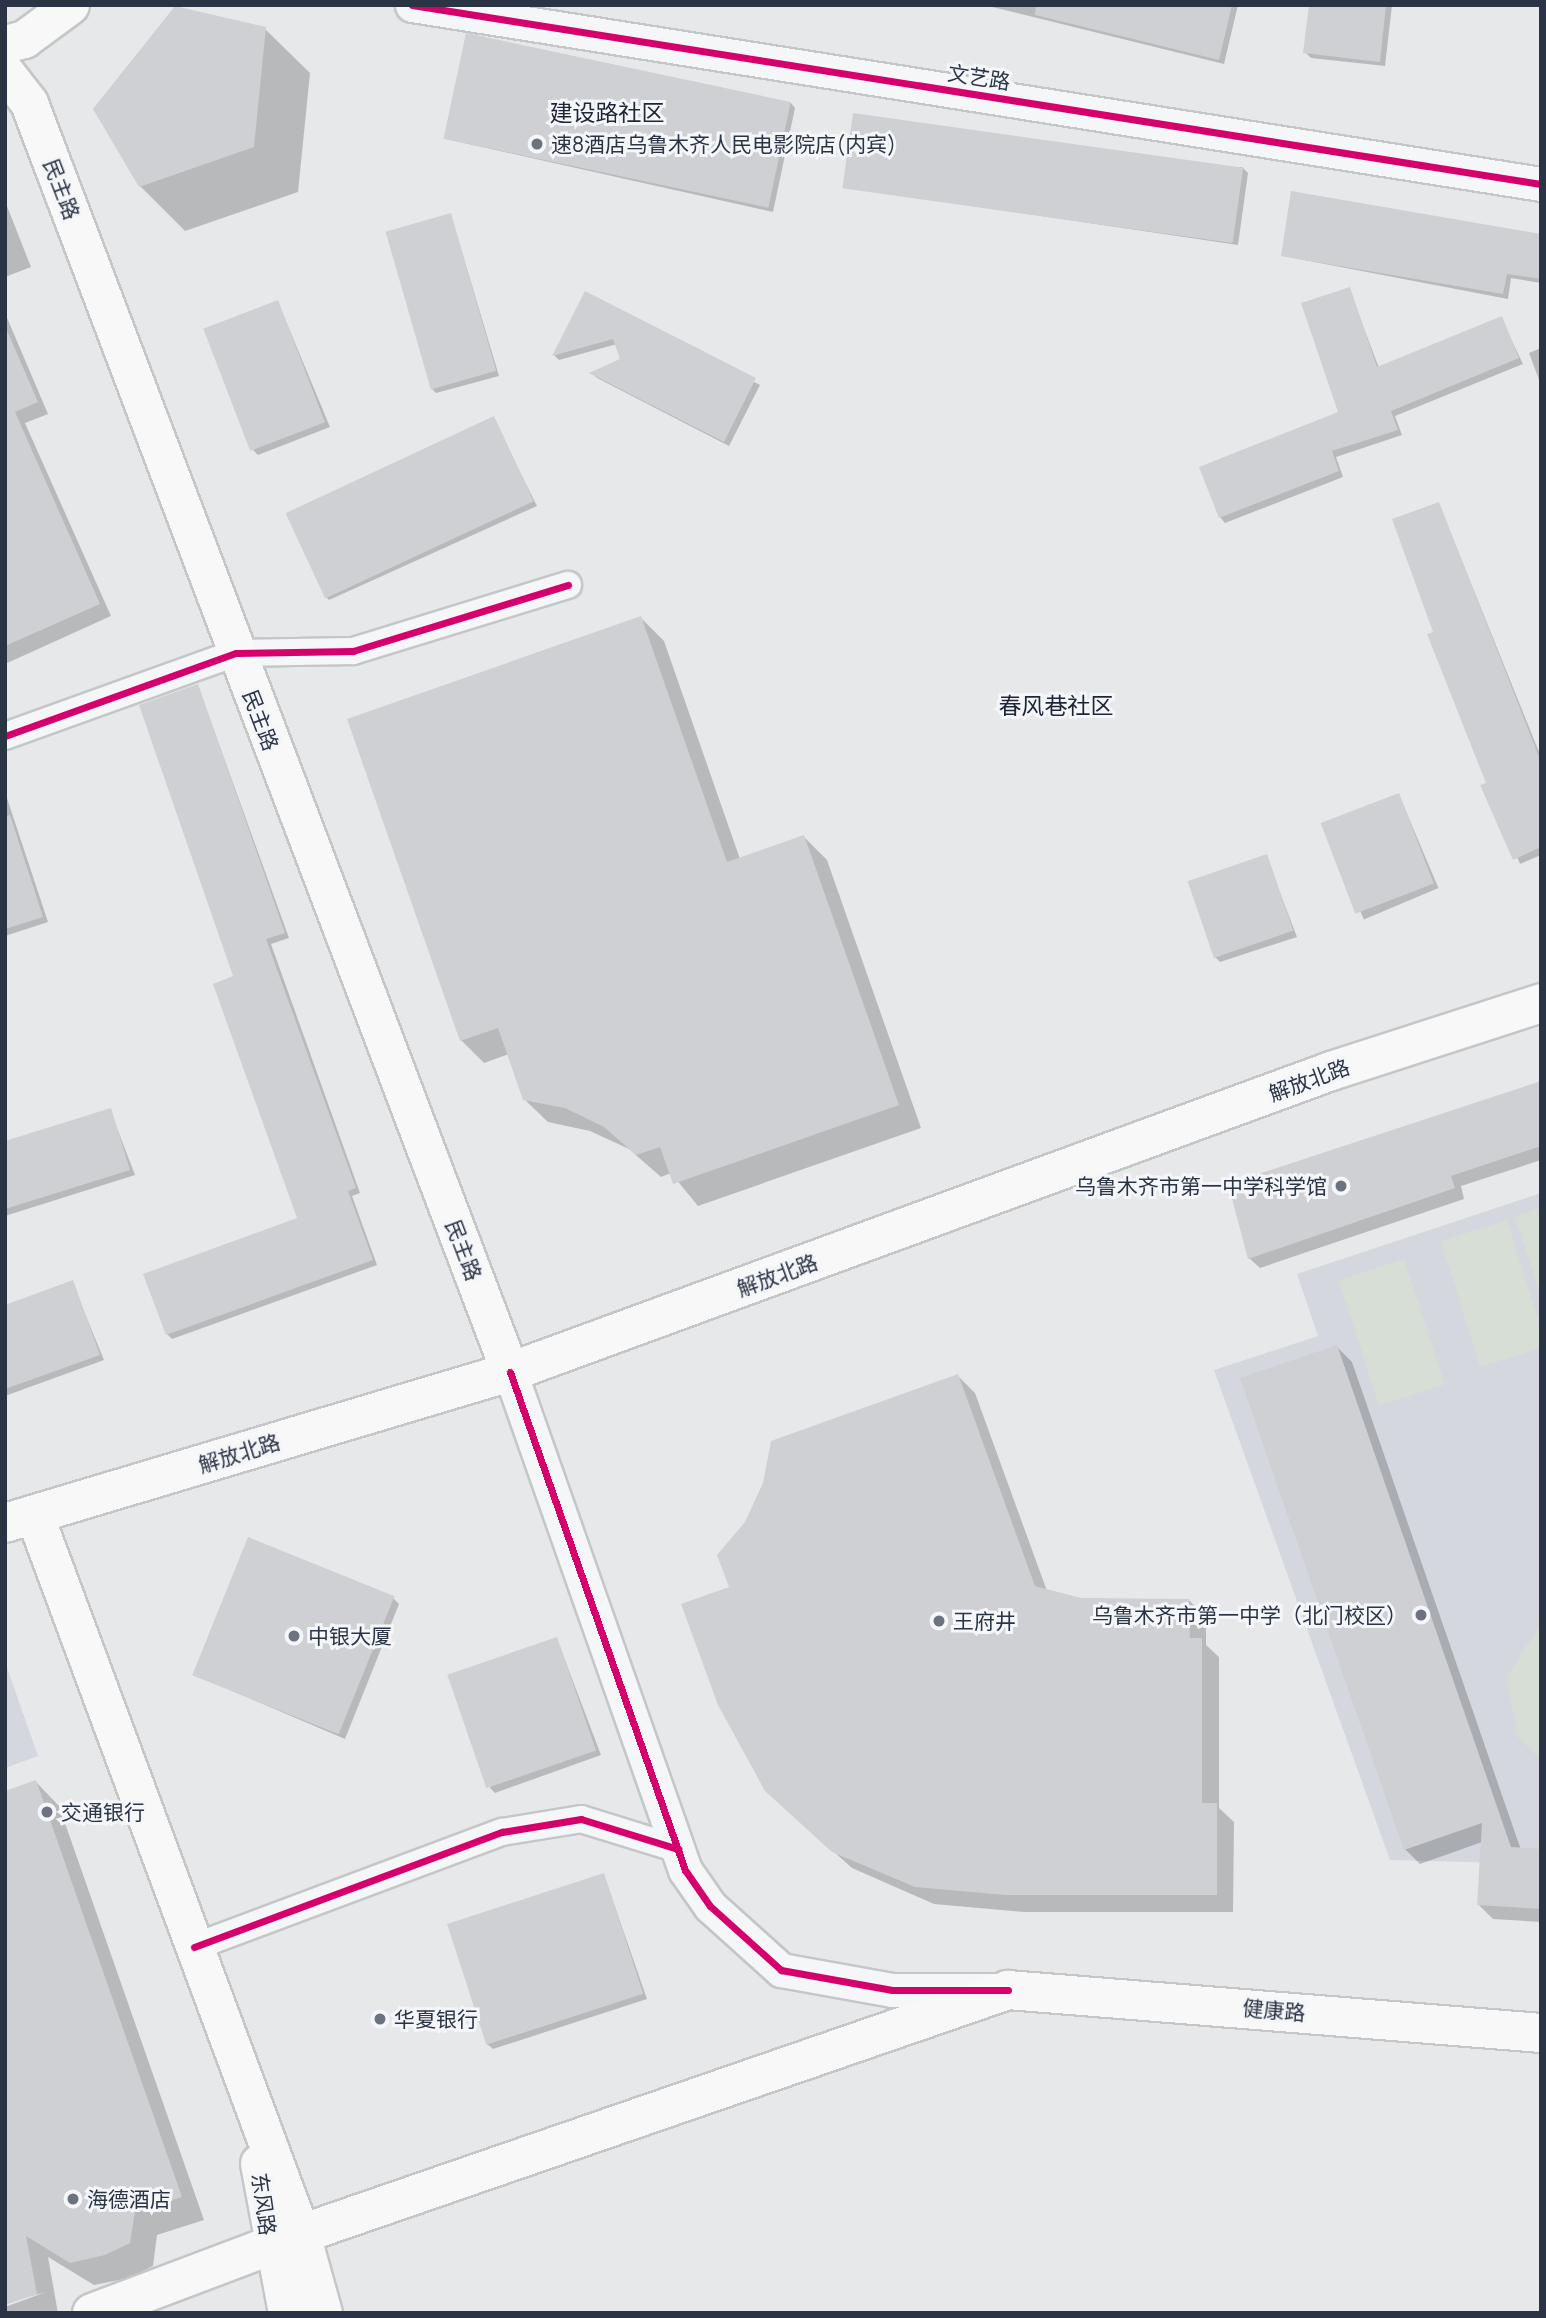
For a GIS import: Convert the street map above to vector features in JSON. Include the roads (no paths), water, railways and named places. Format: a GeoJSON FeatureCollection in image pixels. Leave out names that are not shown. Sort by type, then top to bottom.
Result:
{"type":"FeatureCollection","features":[{"type":"Feature","properties":{"kind":"main road"},"geometry":{"type":"LineString","coordinates":[[5,44],[35,32],[70,5]]}},
{"type":"Feature","properties":{"kind":"main road","name":"民主路"},"geometry":{"type":"LineString","coordinates":[[5,72],[29,103],[510,1373]]}},
{"type":"Feature","properties":{"kind":"main road","name":"解放北路"},"geometry":{"type":"LineString","coordinates":[[20,1519],[510,1373],[1331,1071],[1541,1003]]}},
{"type":"Feature","properties":{"kind":"main road","name":"东风路"},"geometry":{"type":"LineString","coordinates":[[20,1519],[194,1947],[248,2093],[286,2240],[323,2313]]}},
{"type":"Feature","properties":{"kind":"main road"},"geometry":{"type":"LineString","coordinates":[[92,2313],[286,2240],[1008,1990]]}},
{"type":"Feature","properties":{"kind":"main road","name":"健康路"},"geometry":{"type":"LineString","coordinates":[[1008,1990],[1541,2033]]}},
{"type":"Feature","properties":{"kind":"main road","name":"东风路"},"geometry":{"type":"LineString","coordinates":[[286,2240],[287,2313]]}},
{"type":"Feature","properties":{"kind":"street","name":"文艺路"},"geometry":{"type":"LineString","coordinates":[[412,5],[1541,184]]}},
{"type":"Feature","properties":{"kind":"street"},"geometry":{"type":"LineString","coordinates":[[5,736],[236,653],[353,651],[568,585]]}},
{"type":"Feature","properties":{"kind":"street"},"geometry":{"type":"LineString","coordinates":[[510,1373],[678,1849],[710,1906],[781,1970],[892,1990],[1008,1990]]}},
{"type":"Feature","properties":{"kind":"street"},"geometry":{"type":"LineString","coordinates":[[194,1947],[502,1832],[582,1819],[678,1849]]}},
{"type":"Feature","properties":{"kind":"place","name":"速8酒店乌鲁木齐人民电影院店(内宾)"},"geometry":{"type":"Point","coordinates":[537,144]}},
{"type":"Feature","properties":{"kind":"place","name":"乌鲁木齐市第一中学科学馆"},"geometry":{"type":"Point","coordinates":[1341,1186]}},
{"type":"Feature","properties":{"kind":"place","name":"乌鲁木齐市第一中学（北门校区）"},"geometry":{"type":"Point","coordinates":[1421,1615]}},
{"type":"Feature","properties":{"kind":"place","name":"王府井"},"geometry":{"type":"Point","coordinates":[939,1621]}},
{"type":"Feature","properties":{"kind":"place","name":"中银大厦"},"geometry":{"type":"Point","coordinates":[294,1636]}},
{"type":"Feature","properties":{"kind":"place","name":"交通银行"},"geometry":{"type":"Point","coordinates":[47,1812]}},
{"type":"Feature","properties":{"kind":"place","name":"华夏银行"},"geometry":{"type":"Point","coordinates":[380,2019]}},
{"type":"Feature","properties":{"kind":"place","name":"海德酒店"},"geometry":{"type":"Point","coordinates":[73,2199]}},
{"type":"Feature","properties":{"kind":"district","name":"建设路社区"},"geometry":{"type":"Point","coordinates":[607,112]}},
{"type":"Feature","properties":{"kind":"district","name":"春风巷社区"},"geometry":{"type":"Point","coordinates":[1056,705]}}]}
